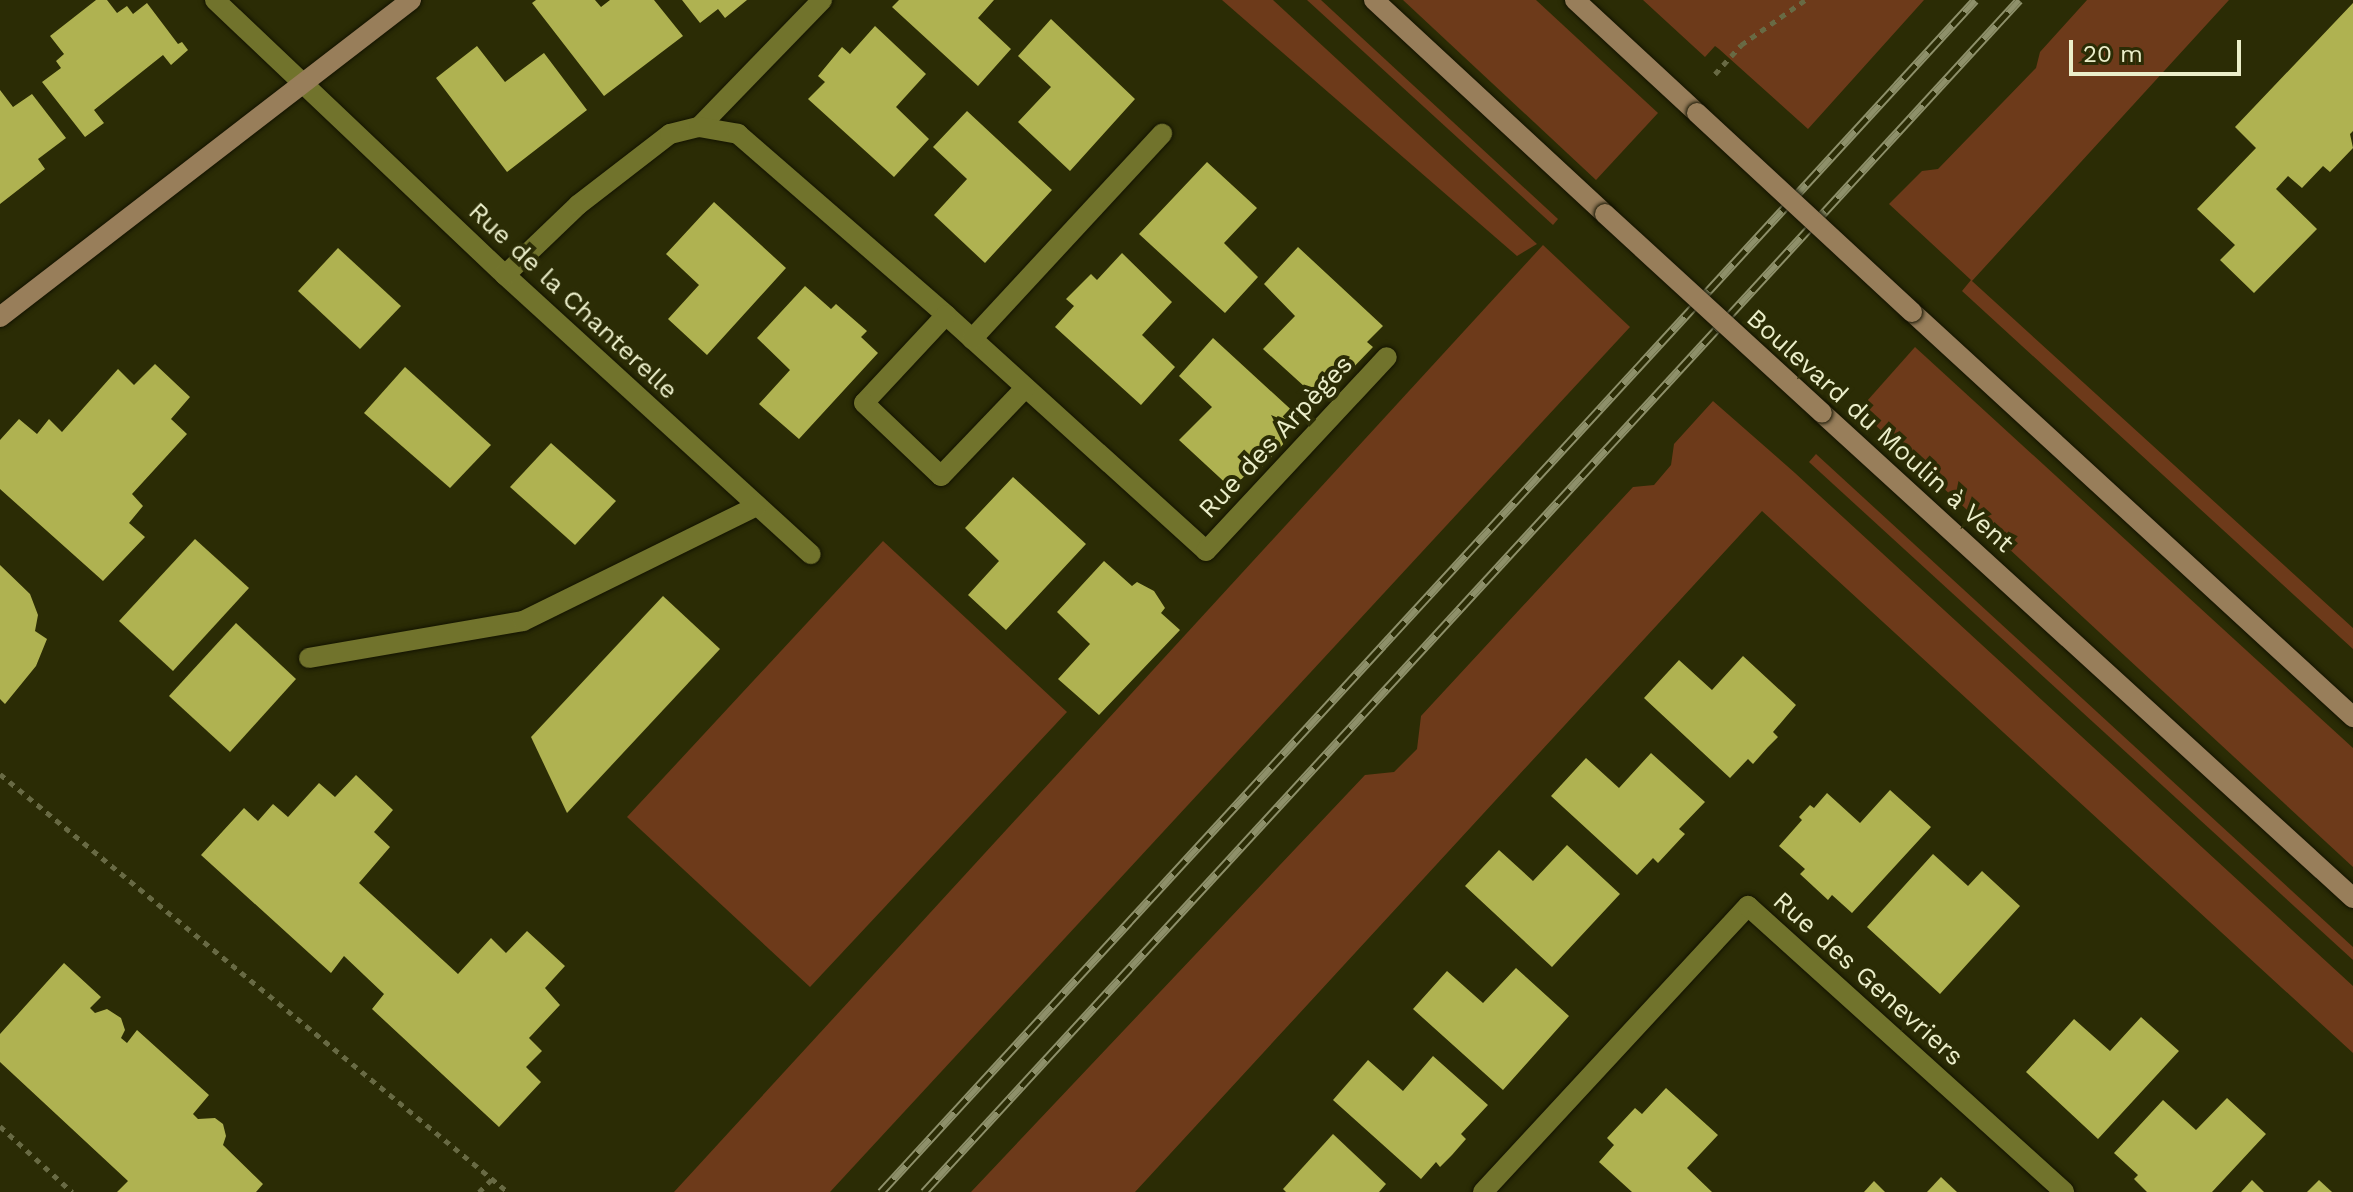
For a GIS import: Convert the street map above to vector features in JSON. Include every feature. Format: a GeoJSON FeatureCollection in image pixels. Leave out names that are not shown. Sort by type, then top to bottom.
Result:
{"type":"FeatureCollection","features":[{"type":"Feature","properties":{"kind":"main road"},"geometry":{"type":"LineString","coordinates":[[0,317],[411,0]]}},
{"type":"Feature","properties":{"kind":"main road","name":"Boulevard du Moulin à Vent"},"geometry":{"type":"LineString","coordinates":[[1374,0],[2353,898]]}},
{"type":"Feature","properties":{"kind":"main road"},"geometry":{"type":"LineString","coordinates":[[1575,0],[2353,717]]}},
{"type":"Feature","properties":{"kind":"street","name":"Rue de la Chanterelle"},"geometry":{"type":"LineString","coordinates":[[215,0],[505,275],[811,554]]}},
{"type":"Feature","properties":{"kind":"street"},"geometry":{"type":"LineString","coordinates":[[505,275],[578,205],[670,134],[699,127],[822,0]]}},
{"type":"Feature","properties":{"kind":"street","name":"Rue des Arpèges"},"geometry":{"type":"LineString","coordinates":[[699,127],[738,134],[946,315],[1206,551],[1387,357]]}},
{"type":"Feature","properties":{"kind":"street"},"geometry":{"type":"LineString","coordinates":[[972,339],[1162,134]]}},
{"type":"Feature","properties":{"kind":"street"},"geometry":{"type":"LineString","coordinates":[[946,315],[864,403],[941,476],[1025,388]]}},
{"type":"Feature","properties":{"kind":"street"},"geometry":{"type":"LineString","coordinates":[[309,658],[523,621],[757,506]]}},
{"type":"Feature","properties":{"kind":"street","name":"Rue des Genevriers"},"geometry":{"type":"LineString","coordinates":[[1483,1192],[1748,906],[2064,1192]]}},
{"type":"Feature","properties":{"kind":"path"},"geometry":{"type":"LineString","coordinates":[[1714,75],[1741,45],[1805,0]]}},
{"type":"Feature","properties":{"kind":"path"},"geometry":{"type":"LineString","coordinates":[[0,774],[508,1192]]}},
{"type":"Feature","properties":{"kind":"path"},"geometry":{"type":"LineString","coordinates":[[0,1126],[72,1192]]}},
{"type":"Feature","properties":{"kind":"path"},"geometry":{"type":"LineString","coordinates":[[479,1192],[492,1179]]}},
{"type":"Feature","properties":{"kind":"shaded area"},"geometry":{"type":"Polygon","coordinates":[[[1222,0],[1273,0],[1537,244],[1517,256],[1222,0]]]}},
{"type":"Feature","properties":{"kind":"shaded area"},"geometry":{"type":"Polygon","coordinates":[[[1307,0],[1321,0],[1558,219],[1553,225],[1307,0]]]}},
{"type":"Feature","properties":{"kind":"shaded area"},"geometry":{"type":"Polygon","coordinates":[[[1403,0],[1536,0],[1658,113],[1596,180],[1403,0]]]}},
{"type":"Feature","properties":{"kind":"shaded area"},"geometry":{"type":"Polygon","coordinates":[[[1643,0],[1924,0],[1808,129],[1719,49],[1715,46],[1705,57],[1643,0]]]}},
{"type":"Feature","properties":{"kind":"shaded area"},"geometry":{"type":"Polygon","coordinates":[[[2087,0],[2229,0],[1972,281],[2353,628],[2353,649],[1962,291],[1971,280],[1889,204],[1922,171],[1938,169],[2036,68],[2040,52],[2087,0]]]}},
{"type":"Feature","properties":{"kind":"shaded area"},"geometry":{"type":"Polygon","coordinates":[[[1543,245],[1630,327],[830,1192],[674,1192],[1543,245]]]}},
{"type":"Feature","properties":{"kind":"shaded area"},"geometry":{"type":"Polygon","coordinates":[[[1915,347],[2353,748],[2353,867],[1859,410],[1915,347]]]}},
{"type":"Feature","properties":{"kind":"shaded area"},"geometry":{"type":"Polygon","coordinates":[[[1713,401],[2353,986],[2353,1053],[1762,511],[1135,1192],[971,1192],[1365,775],[1394,772],[1417,749],[1421,716],[1633,487],[1654,485],[1671,465],[1674,444],[1713,401]]]}},
{"type":"Feature","properties":{"kind":"shaded area"},"geometry":{"type":"Polygon","coordinates":[[[1816,454],[2353,947],[2353,960],[1809,462],[1816,454]]]}},
{"type":"Feature","properties":{"kind":"shaded area"},"geometry":{"type":"Polygon","coordinates":[[[883,541],[1067,712],[810,987],[627,817],[883,541]]]}},
{"type":"Feature","properties":{"kind":"building"},"geometry":{"type":"Polygon","coordinates":[[[96,0],[107,0],[117,13],[127,6],[133,14],[147,3],[178,44],[182,42],[188,50],[171,65],[163,55],[94,110],[104,123],[85,137],[42,82],[61,68],[56,61],[64,54],[50,36],[96,0]]]}},
{"type":"Feature","properties":{"kind":"building"},"geometry":{"type":"Polygon","coordinates":[[[536,0],[595,0],[601,7],[610,0],[654,0],[683,36],[604,96],[532,3],[536,0]]]}},
{"type":"Feature","properties":{"kind":"building"},"geometry":{"type":"Polygon","coordinates":[[[682,0],[747,0],[725,18],[718,9],[700,23],[682,0]]]}},
{"type":"Feature","properties":{"kind":"building"},"geometry":{"type":"Polygon","coordinates":[[[899,0],[994,0],[978,18],[1011,49],[978,86],[892,7],[899,0]]]}},
{"type":"Feature","properties":{"kind":"building"},"geometry":{"type":"Polygon","coordinates":[[[2353,3],[2353,131],[2350,134],[2353,148],[2330,172],[2323,166],[2302,188],[2288,176],[2276,189],[2317,229],[2254,293],[2220,260],[2235,245],[2197,209],[2256,148],[2235,127],[2353,3]]]}},
{"type":"Feature","properties":{"kind":"building"},"geometry":{"type":"Polygon","coordinates":[[[1051,19],[1135,99],[1070,171],[1018,122],[1051,87],[1018,56],[1051,19]]]}},
{"type":"Feature","properties":{"kind":"building"},"geometry":{"type":"Polygon","coordinates":[[[875,26],[926,74],[896,107],[929,139],[894,177],[808,99],[825,82],[818,76],[842,47],[850,54],[875,26]]]}},
{"type":"Feature","properties":{"kind":"building"},"geometry":{"type":"Polygon","coordinates":[[[477,46],[505,82],[544,53],[587,110],[507,172],[436,78],[477,46]]]}},
{"type":"Feature","properties":{"kind":"building"},"geometry":{"type":"Polygon","coordinates":[[[0,90],[13,107],[32,94],[66,138],[38,159],[45,169],[0,204],[0,90]]]}},
{"type":"Feature","properties":{"kind":"building"},"geometry":{"type":"Polygon","coordinates":[[[967,111],[1052,190],[985,263],[934,215],[967,179],[933,147],[967,111]]]}},
{"type":"Feature","properties":{"kind":"building"},"geometry":{"type":"Polygon","coordinates":[[[1207,162],[1257,208],[1224,243],[1258,277],[1225,313],[1139,234],[1207,162]]]}},
{"type":"Feature","properties":{"kind":"building"},"geometry":{"type":"Polygon","coordinates":[[[714,202],[786,268],[707,355],[668,319],[699,285],[666,254],[714,202]]]}},
{"type":"Feature","properties":{"kind":"building"},"geometry":{"type":"Polygon","coordinates":[[[1298,247],[1383,326],[1367,342],[1373,347],[1347,374],[1341,370],[1316,397],[1263,349],[1295,316],[1264,284],[1298,247]]]}},
{"type":"Feature","properties":{"kind":"building"},"geometry":{"type":"Polygon","coordinates":[[[338,248],[401,306],[360,349],[298,291],[338,248]]]}},
{"type":"Feature","properties":{"kind":"building"},"geometry":{"type":"Polygon","coordinates":[[[1122,253],[1172,302],[1142,335],[1175,367],[1141,405],[1055,327],[1074,306],[1066,299],[1091,274],[1097,280],[1122,253]]]}},
{"type":"Feature","properties":{"kind":"building"},"geometry":{"type":"Polygon","coordinates":[[[805,286],[831,309],[836,304],[867,331],[861,337],[878,353],[799,439],[759,404],[790,370],[757,338],[805,286]]]}},
{"type":"Feature","properties":{"kind":"building"},"geometry":{"type":"Polygon","coordinates":[[[1213,338],[1298,416],[1283,434],[1288,439],[1262,467],[1257,463],[1232,489],[1179,440],[1212,407],[1179,376],[1213,338]]]}},
{"type":"Feature","properties":{"kind":"building"},"geometry":{"type":"Polygon","coordinates":[[[155,364],[190,397],[171,419],[187,434],[132,494],[143,506],[129,523],[145,537],[103,581],[0,489],[0,440],[19,419],[37,434],[49,419],[62,432],[118,369],[134,385],[155,364]]]}},
{"type":"Feature","properties":{"kind":"building"},"geometry":{"type":"Polygon","coordinates":[[[405,367],[491,445],[450,488],[364,413],[405,367]]]}},
{"type":"Feature","properties":{"kind":"building"},"geometry":{"type":"Polygon","coordinates":[[[551,443],[616,501],[575,545],[510,487],[551,443]]]}},
{"type":"Feature","properties":{"kind":"building"},"geometry":{"type":"Polygon","coordinates":[[[1013,477],[1086,544],[1006,630],[968,595],[999,561],[965,528],[1013,477]]]}},
{"type":"Feature","properties":{"kind":"building"},"geometry":{"type":"Polygon","coordinates":[[[195,539],[249,588],[173,671],[119,621],[195,539]]]}},
{"type":"Feature","properties":{"kind":"building"},"geometry":{"type":"Polygon","coordinates":[[[1104,561],[1132,586],[1137,582],[1154,591],[1165,608],[1161,613],[1180,630],[1099,715],[1058,679],[1090,644],[1057,612],[1104,561]]]}},
{"type":"Feature","properties":{"kind":"building"},"geometry":{"type":"Polygon","coordinates":[[[0,565],[30,594],[38,615],[35,631],[47,639],[36,666],[5,704],[0,699],[0,565]]]}},
{"type":"Feature","properties":{"kind":"building"},"geometry":{"type":"Polygon","coordinates":[[[663,596],[720,649],[567,813],[531,737],[663,596]]]}},
{"type":"Feature","properties":{"kind":"building"},"geometry":{"type":"Polygon","coordinates":[[[236,623],[296,679],[230,752],[169,696],[236,623]]]}},
{"type":"Feature","properties":{"kind":"building"},"geometry":{"type":"Polygon","coordinates":[[[1743,656],[1796,705],[1773,732],[1778,737],[1753,764],[1748,759],[1730,778],[1644,698],[1679,660],[1712,690],[1743,656]]]}},
{"type":"Feature","properties":{"kind":"building"},"geometry":{"type":"Polygon","coordinates":[[[1651,753],[1705,802],[1679,829],[1685,834],[1658,863],[1653,858],[1637,875],[1551,796],[1586,758],[1619,788],[1651,753]]]}},
{"type":"Feature","properties":{"kind":"building"},"geometry":{"type":"Polygon","coordinates":[[[356,775],[393,810],[374,832],[390,847],[359,883],[458,974],[491,938],[506,953],[527,931],[565,966],[545,988],[560,1005],[529,1038],[542,1051],[526,1067],[541,1082],[499,1127],[372,1009],[384,994],[344,956],[331,973],[201,855],[244,808],[258,821],[273,804],[288,817],[319,783],[335,797],[356,775]]]}},
{"type":"Feature","properties":{"kind":"building"},"geometry":{"type":"Polygon","coordinates":[[[1890,790],[1931,827],[1852,913],[1832,895],[1828,900],[1800,874],[1805,869],[1779,846],[1802,820],[1799,817],[1810,805],[1814,808],[1827,793],[1860,823],[1890,790]]]}},
{"type":"Feature","properties":{"kind":"building"},"geometry":{"type":"Polygon","coordinates":[[[1567,845],[1620,894],[1552,967],[1465,886],[1499,850],[1533,881],[1567,845]]]}},
{"type":"Feature","properties":{"kind":"building"},"geometry":{"type":"Polygon","coordinates":[[[1933,854],[1968,886],[1982,871],[2020,906],[1940,994],[1867,927],[1933,854]]]}},
{"type":"Feature","properties":{"kind":"building"},"geometry":{"type":"Polygon","coordinates":[[[64,963],[101,997],[90,1008],[95,1013],[107,1009],[121,1018],[125,1030],[121,1038],[127,1043],[137,1030],[209,1095],[193,1114],[198,1119],[215,1118],[223,1124],[226,1136],[223,1145],[263,1184],[256,1192],[117,1192],[128,1181],[0,1062],[0,1034],[64,963]]]}},
{"type":"Feature","properties":{"kind":"building"},"geometry":{"type":"Polygon","coordinates":[[[1516,968],[1569,1016],[1503,1090],[1413,1009],[1447,971],[1483,1003],[1516,968]]]}},
{"type":"Feature","properties":{"kind":"building"},"geometry":{"type":"Polygon","coordinates":[[[2141,1017],[2179,1051],[2098,1139],[2026,1072],[2074,1019],[2110,1051],[2141,1017]]]}},
{"type":"Feature","properties":{"kind":"building"},"geometry":{"type":"Polygon","coordinates":[[[1433,1056],[1488,1105],[1461,1134],[1466,1139],[1452,1155],[1440,1167],[1436,1162],[1421,1179],[1333,1100],[1368,1060],[1403,1091],[1433,1056]]]}},
{"type":"Feature","properties":{"kind":"building"},"geometry":{"type":"Polygon","coordinates":[[[1666,1088],[1718,1135],[1687,1168],[1712,1192],[1632,1192],[1599,1162],[1614,1145],[1607,1138],[1635,1108],[1642,1114],[1666,1088]]]}},
{"type":"Feature","properties":{"kind":"building"},"geometry":{"type":"Polygon","coordinates":[[[2227,1098],[2266,1134],[2212,1192],[2147,1192],[2134,1179],[2138,1175],[2114,1153],[2163,1100],[2196,1130],[2227,1098]]]}},
{"type":"Feature","properties":{"kind":"building"},"geometry":{"type":"Polygon","coordinates":[[[1333,1134],[1386,1184],[1379,1192],[1286,1192],[1283,1189],[1333,1134]]]}},
{"type":"Feature","properties":{"kind":"building"},"geometry":{"type":"Polygon","coordinates":[[[1941,1177],[1957,1192],[1927,1192],[1941,1177]]]}},
{"type":"Feature","properties":{"kind":"building"},"geometry":{"type":"Polygon","coordinates":[[[2252,1180],[2264,1192],[2241,1192],[2252,1180]]]}},
{"type":"Feature","properties":{"kind":"building"},"geometry":{"type":"Polygon","coordinates":[[[2319,1180],[2332,1192],[2307,1192],[2319,1180]]]}},
{"type":"Feature","properties":{"kind":"building"},"geometry":{"type":"Polygon","coordinates":[[[1874,1181],[1885,1192],[1864,1192],[1874,1181]]]}},
{"type":"Feature","properties":{"kind":"railway"},"geometry":{"type":"LineString","coordinates":[[881,1192],[1975,0]]}},
{"type":"Feature","properties":{"kind":"railway"},"geometry":{"type":"LineString","coordinates":[[924,1192],[2019,0]]}}]}
